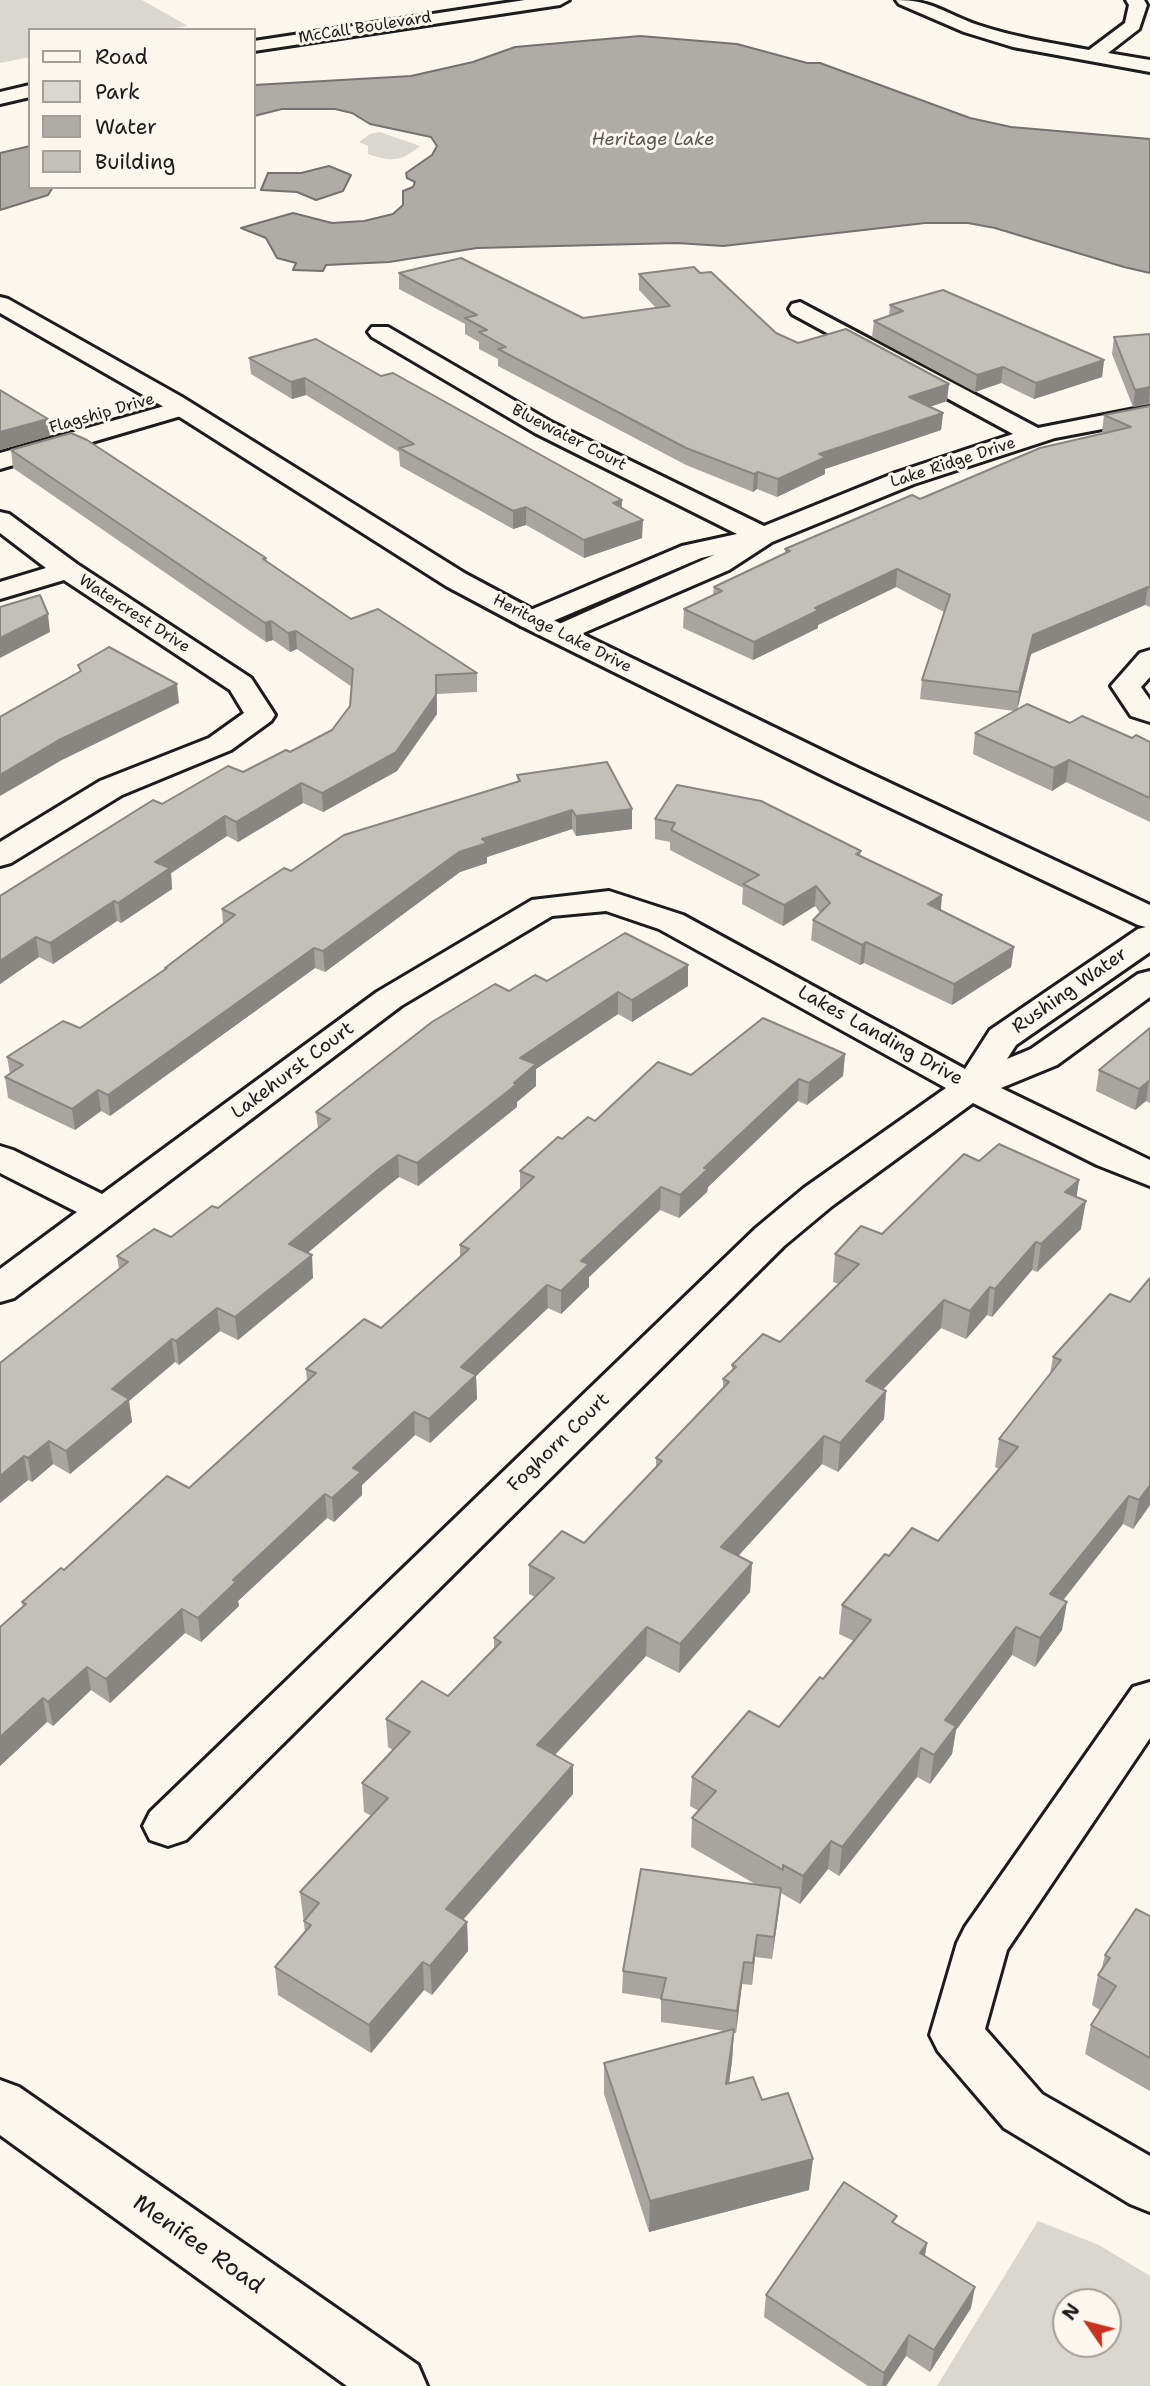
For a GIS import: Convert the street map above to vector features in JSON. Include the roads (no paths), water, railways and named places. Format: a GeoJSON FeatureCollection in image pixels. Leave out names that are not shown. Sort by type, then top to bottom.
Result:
{"type":"FeatureCollection","features":[{"type":"Feature","properties":{"kind":"street","name":"McCall Boulevard"},"geometry":{"type":"LineString","coordinates":[[256,29],[443,0]]}},
{"type":"Feature","properties":{"kind":"street","name":"McCall Boulevard"},"geometry":{"type":"LineString","coordinates":[[256,46],[560,0]]}},
{"type":"Feature","properties":{"kind":"street"},"geometry":{"type":"LineString","coordinates":[[905,0],[970,28],[1019,43],[1150,66]]}},
{"type":"Feature","properties":{"kind":"street"},"geometry":{"type":"LineString","coordinates":[[1091,57],[1133,25],[1138,5],[1135,0]]}},
{"type":"Feature","properties":{"kind":"street"},"geometry":{"type":"LineString","coordinates":[[10,76],[28,72]]}},
{"type":"Feature","properties":{"kind":"street"},"geometry":{"type":"LineString","coordinates":[[0,98],[28,91]]}},
{"type":"Feature","properties":{"kind":"street","name":"Heritage Lake Drive"},"geometry":{"type":"LineString","coordinates":[[0,304],[173,402],[456,580],[559,634],[847,775],[1150,918]]}},
{"type":"Feature","properties":{"kind":"street"},"geometry":{"type":"LineString","coordinates":[[800,309],[1035,436]]}},
{"type":"Feature","properties":{"kind":"street","name":"Bluewater Court"},"geometry":{"type":"LineString","coordinates":[[380,332],[544,428],[763,536]]}},
{"type":"Feature","properties":{"kind":"street","name":"Flagship Drive"},"geometry":{"type":"LineString","coordinates":[[0,443],[173,402]]}},
{"type":"Feature","properties":{"kind":"street","name":"Flagship Drive"},"geometry":{"type":"LineString","coordinates":[[0,461],[173,402]]}},
{"type":"Feature","properties":{"kind":"street","name":"Lake Ridge Drive"},"geometry":{"type":"LineString","coordinates":[[559,634],[719,564],[763,536],[915,472],[1035,436],[1150,413]]}},
{"type":"Feature","properties":{"kind":"street","name":"Watercrest Drive"},"geometry":{"type":"LineString","coordinates":[[0,520],[67,570],[242,684],[260,715],[220,744],[111,788],[0,856]]}},
{"type":"Feature","properties":{"kind":"street","name":"Lake Ridge Drive"},"geometry":{"type":"LineString","coordinates":[[531,620],[692,552],[763,536]]}},
{"type":"Feature","properties":{"kind":"street"},"geometry":{"type":"LineString","coordinates":[[0,591],[67,570]]}},
{"type":"Feature","properties":{"kind":"street"},"geometry":{"type":"LineString","coordinates":[[1150,659],[1126,686],[1142,710],[1150,713]]}},
{"type":"Feature","properties":{"kind":"street","name":"Lakes Landing Drive"},"geometry":{"type":"LineString","coordinates":[[609,901],[671,922],[971,1087],[1110,1157],[1150,1174]]}},
{"type":"Feature","properties":{"kind":"street","name":"Lakehurst Court"},"geometry":{"type":"LineString","coordinates":[[0,1289],[389,999],[544,907],[609,901]]}},
{"type":"Feature","properties":{"kind":"street","name":"Rushing Water"},"geometry":{"type":"LineString","coordinates":[[971,1087],[1003,1038],[1150,936]]}},
{"type":"Feature","properties":{"kind":"street","name":"Rushing Water"},"geometry":{"type":"LineString","coordinates":[[971,1087],[1044,1057],[1150,981]]}},
{"type":"Feature","properties":{"kind":"street","name":"Foghorn Court"},"geometry":{"type":"LineString","coordinates":[[168,1826],[770,1237],[818,1197],[971,1087]]}},
{"type":"Feature","properties":{"kind":"street"},"geometry":{"type":"LineString","coordinates":[[0,1158],[104,1211]]}},
{"type":"Feature","properties":{"kind":"street"},"geometry":{"type":"LineString","coordinates":[[1150,1700],[983,1943],[957,2035],[1023,2112],[1150,2186]]}},
{"type":"Feature","properties":{"kind":"street","name":"Menifee Road"},"geometry":{"type":"LineString","coordinates":[[0,2104],[397,2386]]}},
{"type":"Feature","properties":{"kind":"water","name":"Heritage Lake"},"geometry":{"type":"Polygon","coordinates":[[[640,36],[737,44],[807,63],[820,63],[970,118],[1011,127],[1150,139],[1150,273],[995,228],[968,223],[925,223],[723,246],[677,243],[477,248],[389,262],[326,265],[323,271],[293,270],[296,263],[277,258],[266,238],[241,228],[293,213],[332,223],[364,221],[393,214],[403,205],[403,191],[413,187],[415,182],[407,178],[406,173],[432,155],[437,146],[431,137],[370,124],[352,113],[335,109],[282,109],[256,116],[256,85],[411,76],[473,62],[515,47],[640,36]]]}},
{"type":"Feature","properties":{"kind":"water"},"geometry":{"type":"Polygon","coordinates":[[[28,146],[28,189],[52,189],[48,195],[0,210],[0,153],[28,146]]]}},
{"type":"Feature","properties":{"kind":"water"},"geometry":{"type":"Polygon","coordinates":[[[329,166],[351,175],[343,191],[316,200],[297,192],[261,190],[268,173],[301,173],[329,166]]]}}]}
